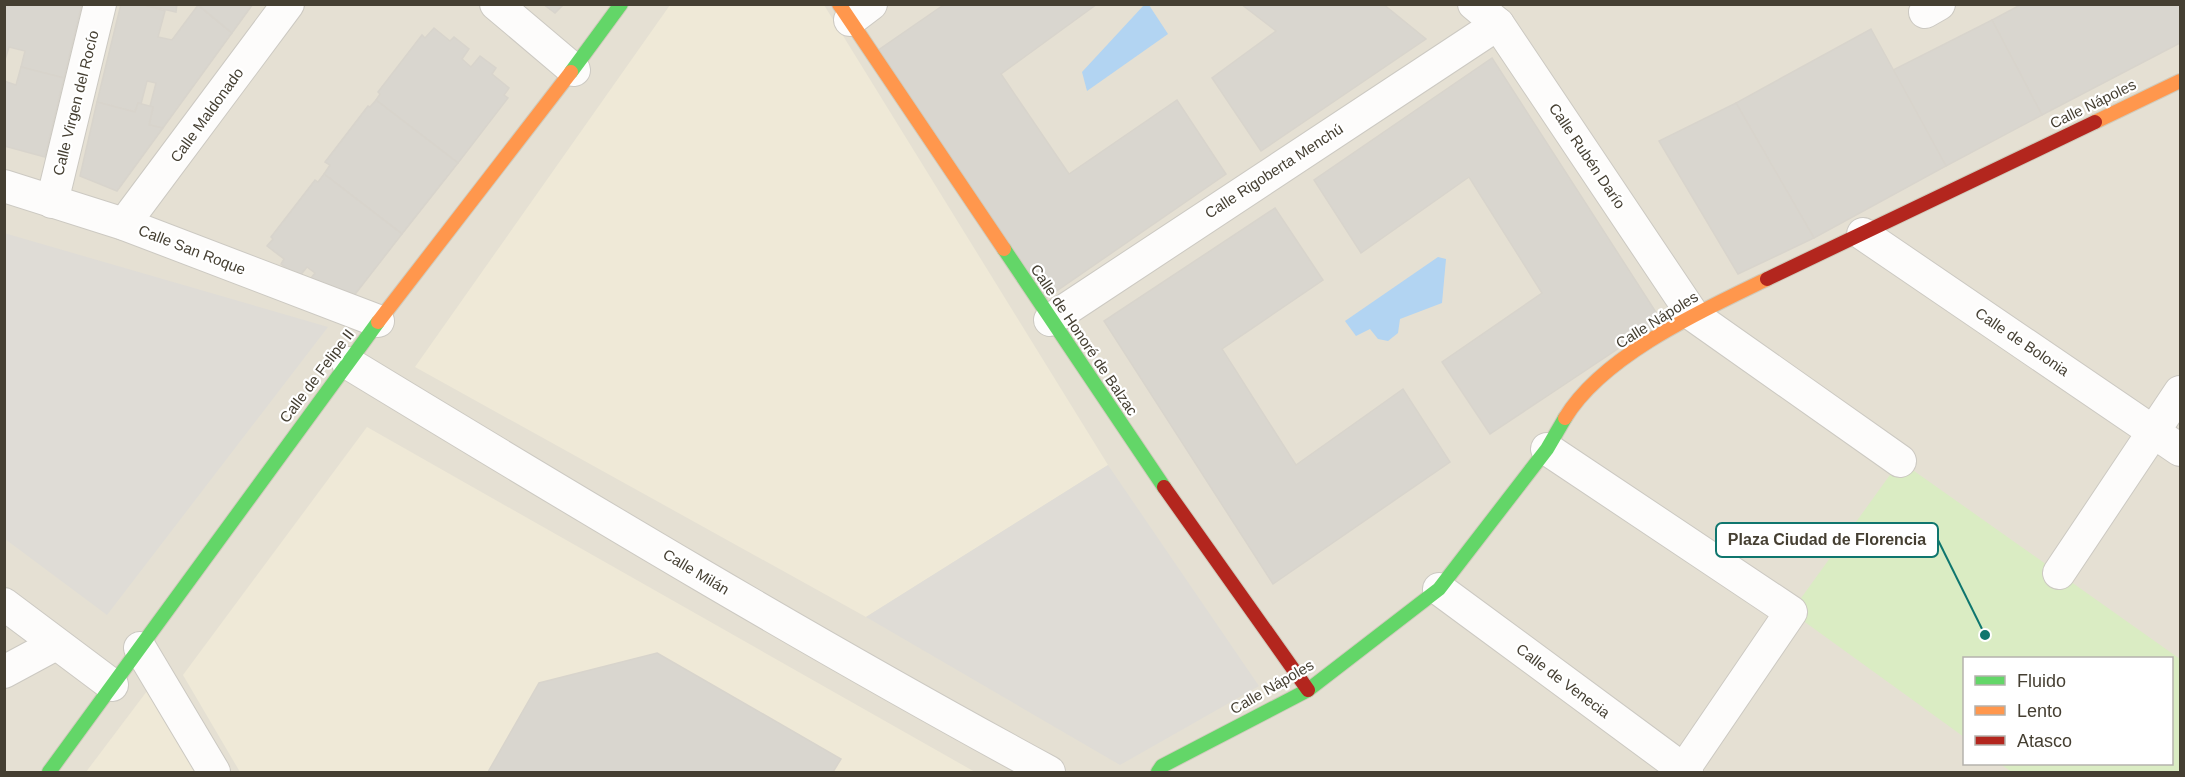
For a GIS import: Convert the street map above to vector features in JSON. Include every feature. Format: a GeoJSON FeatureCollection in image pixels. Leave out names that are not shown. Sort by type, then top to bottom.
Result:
{"type":"FeatureCollection","features":[{"type":"Feature","properties":{"kind":"street","name":"Calle Virgen del Rocío"},"geometry":{"type":"LineString","coordinates":[[52,202],[100,4]]}},
{"type":"Feature","properties":{"kind":"street","name":"Calle Maldonado"},"geometry":{"type":"LineString","coordinates":[[124,225],[288,4]]}},
{"type":"Feature","properties":{"kind":"street"},"geometry":{"type":"LineString","coordinates":[[496,4],[574,70]]}},
{"type":"Feature","properties":{"kind":"street","name":"Calle de Felipe II"},"geometry":{"type":"LineString","coordinates":[[49,772],[140,648],[214,541],[378,321],[574,70],[621,4]]}},
{"type":"Feature","properties":{"kind":"street","name":"Calle Rubén Darío"},"geometry":{"type":"LineString","coordinates":[[1474,4],[1498,24],[1693,315]]}},
{"type":"Feature","properties":{"kind":"street","name":"Calle de Honoré de Balzac"},"geometry":{"type":"LineString","coordinates":[[854,10],[1050,320],[1152,470],[1308,690]]}},
{"type":"Feature","properties":{"kind":"street","name":"Calle Rigoberta Menchú"},"geometry":{"type":"LineString","coordinates":[[1050,320],[1498,24]]}},
{"type":"Feature","properties":{"kind":"street","name":"Calle Nápoles"},"geometry":{"type":"LineString","coordinates":[[1158,772],[1162,766],[1308,690],[1439,589],[1547,449],[1575,402],[1629,354],[1693,315],[2181,81]]}},
{"type":"Feature","properties":{"kind":"street","name":"Calle San Roque"},"geometry":{"type":"LineString","coordinates":[[4,186],[124,225],[378,321]]}},
{"type":"Feature","properties":{"kind":"street","name":"Calle de Bolonia"},"geometry":{"type":"LineString","coordinates":[[1863,234],[2181,450]]}},
{"type":"Feature","properties":{"kind":"street"},"geometry":{"type":"LineString","coordinates":[[1693,315],[1900,461]]}},
{"type":"Feature","properties":{"kind":"street","name":"Calle Milán"},"geometry":{"type":"LineString","coordinates":[[348,363],[787,627],[1049,772]]}},
{"type":"Feature","properties":{"kind":"street"},"geometry":{"type":"LineString","coordinates":[[2059,573],[2181,392]]}},
{"type":"Feature","properties":{"kind":"street"},"geometry":{"type":"LineString","coordinates":[[1547,449],[1791,612],[1684,772]]}},
{"type":"Feature","properties":{"kind":"street","name":"Calle de Venecia"},"geometry":{"type":"LineString","coordinates":[[1439,589],[1684,772]]}},
{"type":"Feature","properties":{"kind":"street"},"geometry":{"type":"LineString","coordinates":[[4,604],[111,685]]}},
{"type":"Feature","properties":{"kind":"street"},"geometry":{"type":"LineString","coordinates":[[4,672],[56,644]]}},
{"type":"Feature","properties":{"kind":"street"},"geometry":{"type":"LineString","coordinates":[[140,648],[214,772]]}},
{"type":"Feature","properties":{"kind":"shaded area"},"geometry":{"type":"Polygon","coordinates":[[[5,5],[2180,5],[2180,772],[5,772],[5,5]]]}},
{"type":"Feature","properties":{"kind":"shaded area"},"geometry":{"type":"Polygon","coordinates":[[[670,5],[824,5],[1108,465],[866,617],[415,367],[670,5]]]}},
{"type":"Feature","properties":{"kind":"shaded area"},"geometry":{"type":"Polygon","coordinates":[[[4,233],[328,327],[107,615],[5,539],[4,233]]]}},
{"type":"Feature","properties":{"kind":"shaded area"},"geometry":{"type":"Polygon","coordinates":[[[367,427],[975,772],[240,772],[183,675],[367,427]]]}},
{"type":"Feature","properties":{"kind":"shaded area"},"geometry":{"type":"Polygon","coordinates":[[[1108,465],[1259,686],[1120,765],[866,617],[1108,465]]]}},
{"type":"Feature","properties":{"kind":"shaded area"},"geometry":{"type":"Polygon","coordinates":[[[150,687],[200,772],[86,772],[150,687]]]}},
{"type":"Feature","properties":{"kind":"green space"},"geometry":{"type":"Polygon","coordinates":[[[1900,461],[2180,659],[2180,772],[2012,772],[2002,765],[2173,765],[2173,657],[1963,657],[1963,736],[1791,612],[1900,461]]]}},
{"type":"Feature","properties":{"kind":"water"},"geometry":{"type":"Polygon","coordinates":[[[1144,5],[1149,5],[1168,34],[1087,91],[1082,72],[1144,5]]]}},
{"type":"Feature","properties":{"kind":"water"},"geometry":{"type":"Polygon","coordinates":[[[1438,257],[1446,259],[1442,303],[1400,319],[1398,333],[1388,341],[1378,339],[1370,329],[1356,336],[1345,321],[1438,257]]]}},
{"type":"Feature","properties":{"kind":"building"},"geometry":{"type":"Polygon","coordinates":[[[4,4],[82,4],[64,78],[21,67],[25,51],[9,47],[4,63],[4,4]]]}},
{"type":"Feature","properties":{"kind":"building"},"geometry":{"type":"Polygon","coordinates":[[[121,4],[141,4],[165,11],[158,37],[172,40],[198,5],[232,33],[163,128],[149,125],[153,107],[150,106],[156,83],[147,81],[141,104],[138,103],[135,112],[97,102],[121,4]]]}},
{"type":"Feature","properties":{"kind":"building"},"geometry":{"type":"Polygon","coordinates":[[[141,4],[177,4],[176,12],[141,4]]]}},
{"type":"Feature","properties":{"kind":"building"},"geometry":{"type":"Polygon","coordinates":[[[197,4],[253,4],[232,33],[197,4]]]}},
{"type":"Feature","properties":{"kind":"building"},"geometry":{"type":"Polygon","coordinates":[[[543,4],[564,4],[555,13],[543,4]]]}},
{"type":"Feature","properties":{"kind":"building"},"geometry":{"type":"Polygon","coordinates":[[[945,4],[1097,4],[1001,74],[1069,174],[1177,100],[1226,174],[1045,299],[877,51],[945,4]]]}},
{"type":"Feature","properties":{"kind":"building"},"geometry":{"type":"Polygon","coordinates":[[[1241,4],[1383,4],[1426,39],[1261,151],[1212,78],[1276,31],[1241,4]]]}},
{"type":"Feature","properties":{"kind":"building"},"geometry":{"type":"Polygon","coordinates":[[[2022,4],[2180,4],[2180,43],[2042,115],[1992,20],[2022,4]]]}},
{"type":"Feature","properties":{"kind":"building"},"geometry":{"type":"Polygon","coordinates":[[[1992,20],[2042,115],[1946,166],[1893,70],[1992,20]]]}},
{"type":"Feature","properties":{"kind":"building"},"geometry":{"type":"Polygon","coordinates":[[[434,28],[450,41],[454,37],[469,49],[462,59],[471,67],[480,56],[496,68],[492,74],[509,88],[504,95],[508,98],[458,163],[376,100],[380,94],[378,92],[422,35],[425,38],[434,28]]]}},
{"type":"Feature","properties":{"kind":"building"},"geometry":{"type":"Polygon","coordinates":[[[1871,29],[1946,166],[1814,238],[1736,103],[1871,29]]]}},
{"type":"Feature","properties":{"kind":"building"},"geometry":{"type":"Polygon","coordinates":[[[1492,58],[1661,320],[1490,434],[1442,362],[1542,293],[1469,177],[1361,253],[1314,180],[1492,58]]]}},
{"type":"Feature","properties":{"kind":"building"},"geometry":{"type":"Polygon","coordinates":[[[21,67],[64,78],[45,157],[4,146],[4,81],[16,85],[21,67]]]}},
{"type":"Feature","properties":{"kind":"building"},"geometry":{"type":"Polygon","coordinates":[[[376,100],[458,163],[402,234],[324,174],[330,165],[325,162],[368,106],[370,107],[376,100]]]}},
{"type":"Feature","properties":{"kind":"building"},"geometry":{"type":"Polygon","coordinates":[[[97,102],[135,112],[138,103],[153,107],[149,125],[163,128],[117,191],[80,176],[97,102]]]}},
{"type":"Feature","properties":{"kind":"building"},"geometry":{"type":"Polygon","coordinates":[[[1736,103],[1814,238],[1738,274],[1659,141],[1736,103]]]}},
{"type":"Feature","properties":{"kind":"building"},"geometry":{"type":"Polygon","coordinates":[[[324,174],[402,234],[349,302],[308,282],[315,273],[307,267],[299,277],[281,264],[284,259],[267,246],[273,239],[271,237],[315,180],[318,182],[324,174]]]}},
{"type":"Feature","properties":{"kind":"building"},"geometry":{"type":"Polygon","coordinates":[[[1275,208],[1323,280],[1222,349],[1296,465],[1403,389],[1450,462],[1273,584],[1104,321],[1275,208]]]}},
{"type":"Feature","properties":{"kind":"building"},"geometry":{"type":"Polygon","coordinates":[[[657,653],[841,759],[833,772],[488,772],[539,683],[657,653]]]}},
{"type":"Feature","properties":{"kind":"traffic: fast"},"geometry":{"type":"LineString","coordinates":[[571,72],[621,4]]}},
{"type":"Feature","properties":{"kind":"traffic: fast"},"geometry":{"type":"LineString","coordinates":[[1004,249],[1164,487]]}},
{"type":"Feature","properties":{"kind":"traffic: fast"},"geometry":{"type":"LineString","coordinates":[[49,772],[378,322]]}},
{"type":"Feature","properties":{"kind":"traffic: fast"},"geometry":{"type":"LineString","coordinates":[[1158,772],[1162,766],[1308,690],[1439,589],[1547,449],[1565,418]]}},
{"type":"Feature","properties":{"kind":"traffic: slow"},"geometry":{"type":"LineString","coordinates":[[839,4],[1004,249]]}},
{"type":"Feature","properties":{"kind":"traffic: slow"},"geometry":{"type":"LineString","coordinates":[[378,322],[571,72]]}},
{"type":"Feature","properties":{"kind":"traffic: slow"},"geometry":{"type":"LineString","coordinates":[[2095,122],[2180,81]]}},
{"type":"Feature","properties":{"kind":"traffic: slow"},"geometry":{"type":"LineString","coordinates":[[1565,418],[1582,395],[1604,374],[1656,336],[1767,279]]}},
{"type":"Feature","properties":{"kind":"traffic: jam"},"geometry":{"type":"LineString","coordinates":[[1767,279],[2095,122]]}},
{"type":"Feature","properties":{"kind":"traffic: jam"},"geometry":{"type":"LineString","coordinates":[[1164,487],[1308,690]]}},
{"type":"Feature","properties":{"kind":"place","name":"Plaza Ciudad de Florencia"},"geometry":{"type":"Point","coordinates":[1985,635]}}]}
